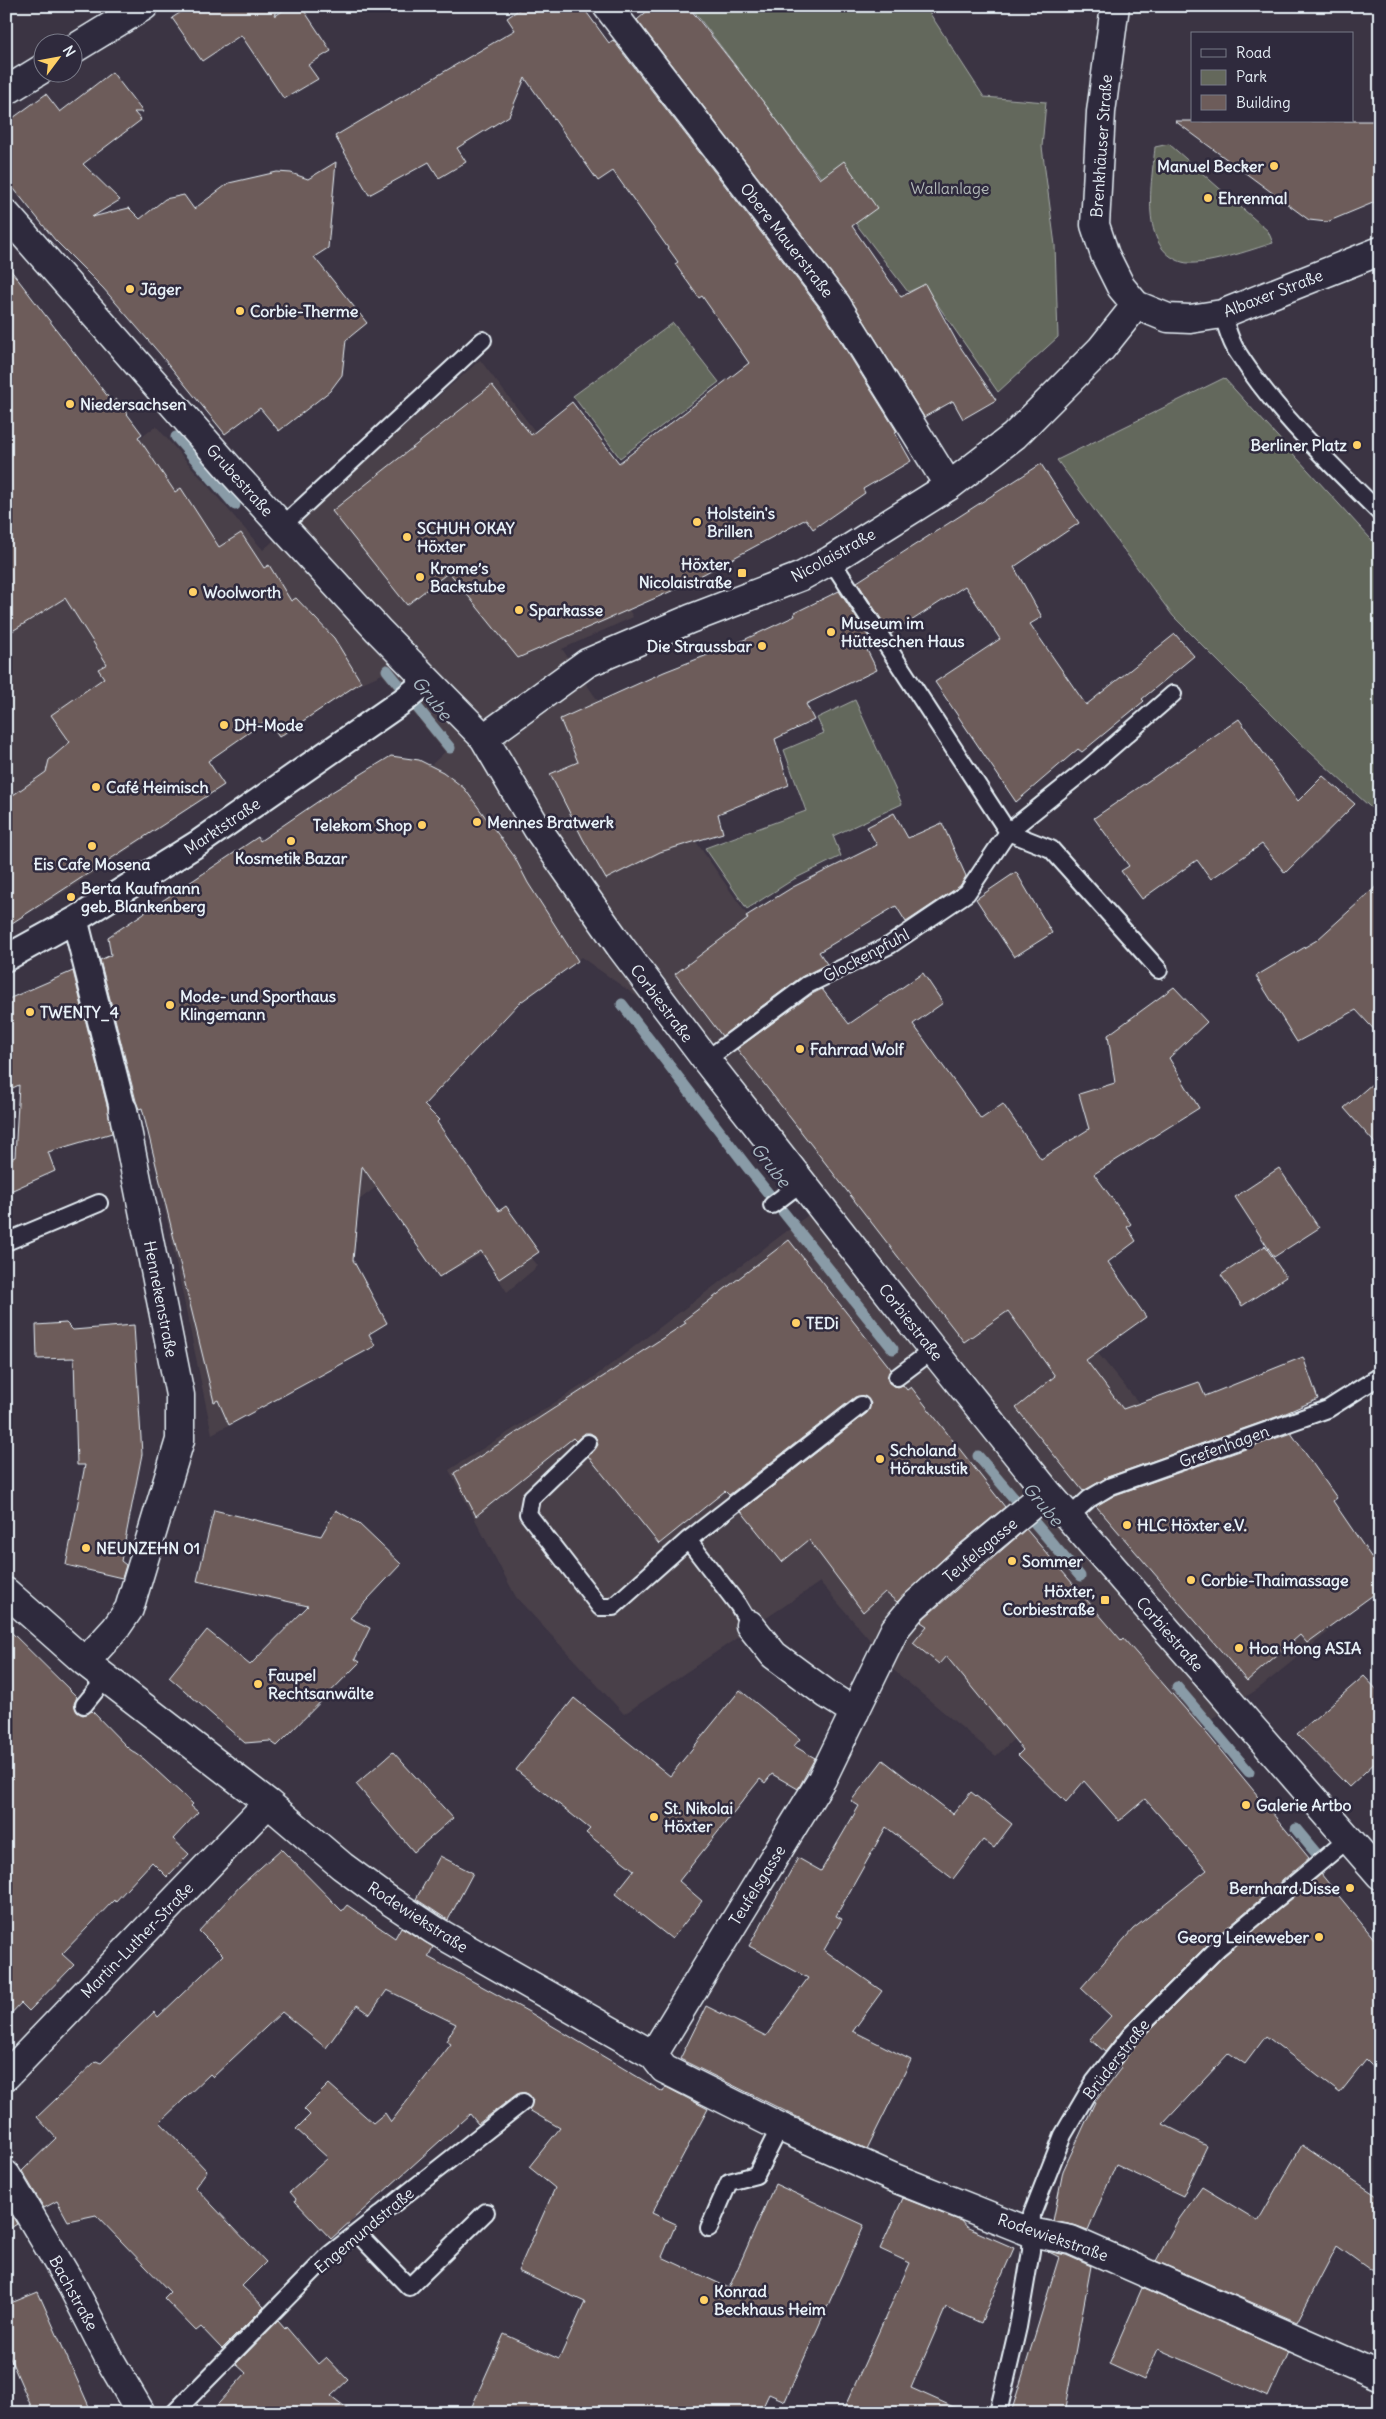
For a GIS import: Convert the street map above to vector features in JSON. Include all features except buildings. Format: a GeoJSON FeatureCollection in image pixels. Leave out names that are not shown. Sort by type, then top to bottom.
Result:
{"type":"FeatureCollection","features":[{"type":"Feature","properties":{"kind":"street"},"geometry":{"type":"LineString","coordinates":[[82,44],[144,6]]}},
{"type":"Feature","properties":{"kind":"street","name":"Obere Mauerstraße"},"geometry":{"type":"LineString","coordinates":[[607,6],[836,304],[949,486]]}},
{"type":"Feature","properties":{"kind":"street","name":"Brenkhäuser Straße"},"geometry":{"type":"LineString","coordinates":[[1115,6],[1101,112],[1095,225],[1104,255],[1121,287],[1136,304]]}},
{"type":"Feature","properties":{"kind":"street"},"geometry":{"type":"LineString","coordinates":[[6,91],[32,75]]}},
{"type":"Feature","properties":{"kind":"street","name":"Grubestraße"},"geometry":{"type":"LineString","coordinates":[[6,214],[236,476],[378,630],[415,691],[484,738]]}},
{"type":"Feature","properties":{"kind":"street","name":"Albaxer Straße"},"geometry":{"type":"LineString","coordinates":[[1136,304],[1168,318],[1190,319],[1222,314],[1380,251]]}},
{"type":"Feature","properties":{"kind":"street","name":"Nicolaistraße"},"geometry":{"type":"LineString","coordinates":[[484,738],[587,663],[802,576],[949,486],[1014,436],[1101,348],[1136,304]]}},
{"type":"Feature","properties":{"kind":"street","name":"Marktstraße"},"geometry":{"type":"LineString","coordinates":[[6,958],[75,920],[200,842],[415,691]]}},
{"type":"Feature","properties":{"kind":"street","name":"Corbiestraße"},"geometry":{"type":"LineString","coordinates":[[484,738],[536,828],[620,946],[706,1060],[933,1350],[1033,1505],[1068,1517],[1348,1839],[1375,1859]]}},
{"type":"Feature","properties":{"kind":"street","name":"Hennekenstraße"},"geometry":{"type":"LineString","coordinates":[[75,920],[123,1110],[180,1395],[180,1440],[128,1609],[116,1628],[84,1662]]}},
{"type":"Feature","properties":{"kind":"street","name":"Teufelsgasse"},"geometry":{"type":"LineString","coordinates":[[653,2055],[822,1779],[895,1629],[913,1607],[965,1560],[1033,1505]]}},
{"type":"Feature","properties":{"kind":"street","name":"Rodewiekstraße"},"geometry":{"type":"LineString","coordinates":[[6,1592],[84,1662],[268,1803],[342,1866],[434,1930],[653,2055],[664,2069],[780,2127],[892,2177],[1030,2232],[1070,2240],[1257,2320],[1380,2376]]}},
{"type":"Feature","properties":{"kind":"street"},"geometry":{"type":"LineString","coordinates":[[750,1625],[774,1655],[854,1712]]}},
{"type":"Feature","properties":{"kind":"street","name":"Martin-Luther-Straße"},"geometry":{"type":"LineString","coordinates":[[6,2076],[268,1803]]}},
{"type":"Feature","properties":{"kind":"street","name":"Bachstraße"},"geometry":{"type":"LineString","coordinates":[[6,2174],[72,2286],[110,2360],[141,2413]]}},
{"type":"Feature","properties":{"kind":"lane"},"geometry":{"type":"LineString","coordinates":[[1222,314],[1237,352],[1272,398],[1298,429],[1380,513]]}},
{"type":"Feature","properties":{"kind":"lane"},"geometry":{"type":"LineString","coordinates":[[282,526],[484,340]]}},
{"type":"Feature","properties":{"kind":"lane"},"geometry":{"type":"LineString","coordinates":[[831,560],[1008,832],[1051,849],[1159,970]]}},
{"type":"Feature","properties":{"kind":"lane","name":"Glockenpfuhl"},"geometry":{"type":"LineString","coordinates":[[706,1060],[807,986],[890,945],[967,892],[1008,832],[1173,694]]}},
{"type":"Feature","properties":{"kind":"lane"},"geometry":{"type":"LineString","coordinates":[[776,1202],[801,1182]]}},
{"type":"Feature","properties":{"kind":"lane"},"geometry":{"type":"LineString","coordinates":[[6,1242],[99,1203]]}},
{"type":"Feature","properties":{"kind":"lane"},"geometry":{"type":"LineString","coordinates":[[897,1377],[933,1350]]}},
{"type":"Feature","properties":{"kind":"lane","name":"Grefenhagen"},"geometry":{"type":"LineString","coordinates":[[1068,1517],[1089,1499],[1111,1486],[1328,1409],[1380,1376]]}},
{"type":"Feature","properties":{"kind":"lane"},"geometry":{"type":"LineString","coordinates":[[588,1443],[531,1498],[528,1514],[600,1607],[613,1607],[688,1540],[861,1405]]}},
{"type":"Feature","properties":{"kind":"lane"},"geometry":{"type":"LineString","coordinates":[[688,1540],[738,1604],[750,1625]]}},
{"type":"Feature","properties":{"kind":"lane"},"geometry":{"type":"LineString","coordinates":[[84,1705],[106,1678]]}},
{"type":"Feature","properties":{"kind":"lane","name":"Brüderstraße"},"geometry":{"type":"LineString","coordinates":[[998,2413],[1020,2318],[1031,2251],[1030,2232],[1032,2214],[1063,2134],[1094,2082],[1131,2035],[1218,1948],[1348,1839]]}},
{"type":"Feature","properties":{"kind":"lane","name":"Engemundstraße"},"geometry":{"type":"LineString","coordinates":[[174,2413],[330,2254],[523,2102]]}},
{"type":"Feature","properties":{"kind":"lane"},"geometry":{"type":"LineString","coordinates":[[709,2228],[729,2182],[756,2175],[780,2127]]}},
{"type":"Feature","properties":{"kind":"lane"},"geometry":{"type":"LineString","coordinates":[[357,2233],[409,2288],[486,2212]]}},
{"type":"Feature","properties":{"kind":"shaded area"},"geometry":{"type":"Polygon","coordinates":[[[480,360],[580,490],[565,499],[633,617],[562,649],[793,981],[1327,1633],[1258,1689],[1143,1762],[1043,1711],[996,1756],[885,1663],[869,1639],[820,1582],[624,1714],[516,1597],[449,1470],[589,1381],[820,1206],[683,1029],[581,957],[496,1020],[424,1105],[498,1211],[506,1206],[539,1252],[531,1257],[538,1266],[507,1292],[483,1254],[439,1277],[376,1187],[359,1200],[349,1296],[375,1346],[212,1434],[108,937],[258,837],[260,841],[332,792],[391,756],[430,766],[445,752],[382,674],[362,683],[279,738],[268,721],[265,722],[208,761],[224,785],[71,888],[6,927],[6,485],[65,497],[156,426],[263,550],[480,360]]]}},
{"type":"Feature","properties":{"kind":"green space","name":"Wallanlage"},"geometry":{"type":"Polygon","coordinates":[[[690,6],[925,6],[984,97],[1046,102],[1042,147],[1055,245],[1058,337],[998,392],[924,285],[908,292],[690,6]]]}},
{"type":"Feature","properties":{"kind":"green space"},"geometry":{"type":"Polygon","coordinates":[[[1169,144],[1268,231],[1273,243],[1227,257],[1201,262],[1182,262],[1168,254],[1159,243],[1153,228],[1151,195],[1155,147],[1169,144]]]}},
{"type":"Feature","properties":{"kind":"green space"},"geometry":{"type":"Polygon","coordinates":[[[673,323],[719,382],[620,458],[573,396],[673,323]]]}},
{"type":"Feature","properties":{"kind":"green space"},"geometry":{"type":"Polygon","coordinates":[[[1224,378],[1380,549],[1380,816],[1299,742],[1173,616],[1057,460],[1224,378]]]}},
{"type":"Feature","properties":{"kind":"green space"},"geometry":{"type":"Polygon","coordinates":[[[855,700],[902,804],[833,836],[841,856],[794,879],[747,909],[705,848],[806,811],[784,750],[824,733],[817,718],[855,700]]]}},
{"type":"Feature","properties":{"kind":"waterway","name":"Grube"},"geometry":{"type":"LineString","coordinates":[[176,437],[235,505]]}},
{"type":"Feature","properties":{"kind":"waterway","name":"Grube"},"geometry":{"type":"LineString","coordinates":[[387,670],[450,748]]}},
{"type":"Feature","properties":{"kind":"waterway","name":"Grube"},"geometry":{"type":"LineString","coordinates":[[622,1004],[748,1168],[893,1349]]}},
{"type":"Feature","properties":{"kind":"waterway","name":"Grube"},"geometry":{"type":"LineString","coordinates":[[978,1456],[1080,1576]]}},
{"type":"Feature","properties":{"kind":"waterway","name":"Grube"},"geometry":{"type":"LineString","coordinates":[[1177,1687],[1249,1772]]}},
{"type":"Feature","properties":{"kind":"waterway","name":"Grube"},"geometry":{"type":"LineString","coordinates":[[1296,1829],[1316,1853]]}},
{"type":"Feature","properties":{"kind":"place","name":"Manuel Becker"},"geometry":{"type":"Point","coordinates":[1274,166]}},
{"type":"Feature","properties":{"kind":"place","name":"Ehrenmal"},"geometry":{"type":"Point","coordinates":[1208,198]}},
{"type":"Feature","properties":{"kind":"place","name":"Jäger"},"geometry":{"type":"Point","coordinates":[130,289]}},
{"type":"Feature","properties":{"kind":"place","name":"Corbie-Therme"},"geometry":{"type":"Point","coordinates":[240,311]}},
{"type":"Feature","properties":{"kind":"place","name":"Niedersachsen"},"geometry":{"type":"Point","coordinates":[70,404]}},
{"type":"Feature","properties":{"kind":"place","name":"Berliner Platz"},"geometry":{"type":"Point","coordinates":[1357,445]}},
{"type":"Feature","properties":{"kind":"place","name":"Holstein's Brillen"},"geometry":{"type":"Point","coordinates":[697,522]}},
{"type":"Feature","properties":{"kind":"place","name":"SCHUH OKAY Höxter"},"geometry":{"type":"Point","coordinates":[407,537]}},
{"type":"Feature","properties":{"kind":"place","name":"Höxter, Nicolaistraße"},"geometry":{"type":"Point","coordinates":[742,573]}},
{"type":"Feature","properties":{"kind":"place","name":"Krome’s Backstube"},"geometry":{"type":"Point","coordinates":[420,577]}},
{"type":"Feature","properties":{"kind":"place","name":"Woolworth"},"geometry":{"type":"Point","coordinates":[193,592]}},
{"type":"Feature","properties":{"kind":"place","name":"Sparkasse"},"geometry":{"type":"Point","coordinates":[519,610]}},
{"type":"Feature","properties":{"kind":"place","name":"Museum im Hütteschen Haus"},"geometry":{"type":"Point","coordinates":[831,632]}},
{"type":"Feature","properties":{"kind":"place","name":"Die Straussbar"},"geometry":{"type":"Point","coordinates":[762,646]}},
{"type":"Feature","properties":{"kind":"place","name":"DH-Mode"},"geometry":{"type":"Point","coordinates":[224,725]}},
{"type":"Feature","properties":{"kind":"place","name":"Café Heimisch"},"geometry":{"type":"Point","coordinates":[96,787]}},
{"type":"Feature","properties":{"kind":"place","name":"Mennes Bratwerk"},"geometry":{"type":"Point","coordinates":[477,822]}},
{"type":"Feature","properties":{"kind":"place","name":"Telekom Shop"},"geometry":{"type":"Point","coordinates":[422,825]}},
{"type":"Feature","properties":{"kind":"place","name":"Kosmetik Bazar"},"geometry":{"type":"Point","coordinates":[291,841]}},
{"type":"Feature","properties":{"kind":"place","name":"Eis Cafe Mosena"},"geometry":{"type":"Point","coordinates":[92,846]}},
{"type":"Feature","properties":{"kind":"place","name":"Berta Kaufmann geb. Blankenberg"},"geometry":{"type":"Point","coordinates":[71,897]}},
{"type":"Feature","properties":{"kind":"place","name":"Mode- und Sporthaus Klingemann"},"geometry":{"type":"Point","coordinates":[170,1005]}},
{"type":"Feature","properties":{"kind":"place","name":"TWENTY_4"},"geometry":{"type":"Point","coordinates":[30,1012]}},
{"type":"Feature","properties":{"kind":"place","name":"Fahrrad Wolf"},"geometry":{"type":"Point","coordinates":[800,1049]}},
{"type":"Feature","properties":{"kind":"place","name":"TEDi"},"geometry":{"type":"Point","coordinates":[796,1323]}},
{"type":"Feature","properties":{"kind":"place","name":"Scholand Hörakustik"},"geometry":{"type":"Point","coordinates":[880,1459]}},
{"type":"Feature","properties":{"kind":"place","name":"HLC Höxter e.V."},"geometry":{"type":"Point","coordinates":[1127,1525]}},
{"type":"Feature","properties":{"kind":"place","name":"NEUNZEHN 01"},"geometry":{"type":"Point","coordinates":[86,1548]}},
{"type":"Feature","properties":{"kind":"place","name":"Sommer"},"geometry":{"type":"Point","coordinates":[1012,1561]}},
{"type":"Feature","properties":{"kind":"place","name":"Corbie-Thaimassage"},"geometry":{"type":"Point","coordinates":[1191,1580]}},
{"type":"Feature","properties":{"kind":"place","name":"Höxter, Corbiestraße"},"geometry":{"type":"Point","coordinates":[1105,1600]}},
{"type":"Feature","properties":{"kind":"place","name":"Hoa Hong ASIA"},"geometry":{"type":"Point","coordinates":[1239,1648]}},
{"type":"Feature","properties":{"kind":"place","name":"Faupel Rechtsanwälte"},"geometry":{"type":"Point","coordinates":[258,1684]}},
{"type":"Feature","properties":{"kind":"place","name":"Galerie Artbo"},"geometry":{"type":"Point","coordinates":[1246,1805]}},
{"type":"Feature","properties":{"kind":"place","name":"St. Nikolai Höxter"},"geometry":{"type":"Point","coordinates":[654,1817]}},
{"type":"Feature","properties":{"kind":"place","name":"Bernhard Disse"},"geometry":{"type":"Point","coordinates":[1350,1888]}},
{"type":"Feature","properties":{"kind":"place","name":"Georg Leineweber"},"geometry":{"type":"Point","coordinates":[1319,1937]}},
{"type":"Feature","properties":{"kind":"place","name":"Konrad Beckhaus Heim"},"geometry":{"type":"Point","coordinates":[704,2300]}}]}
